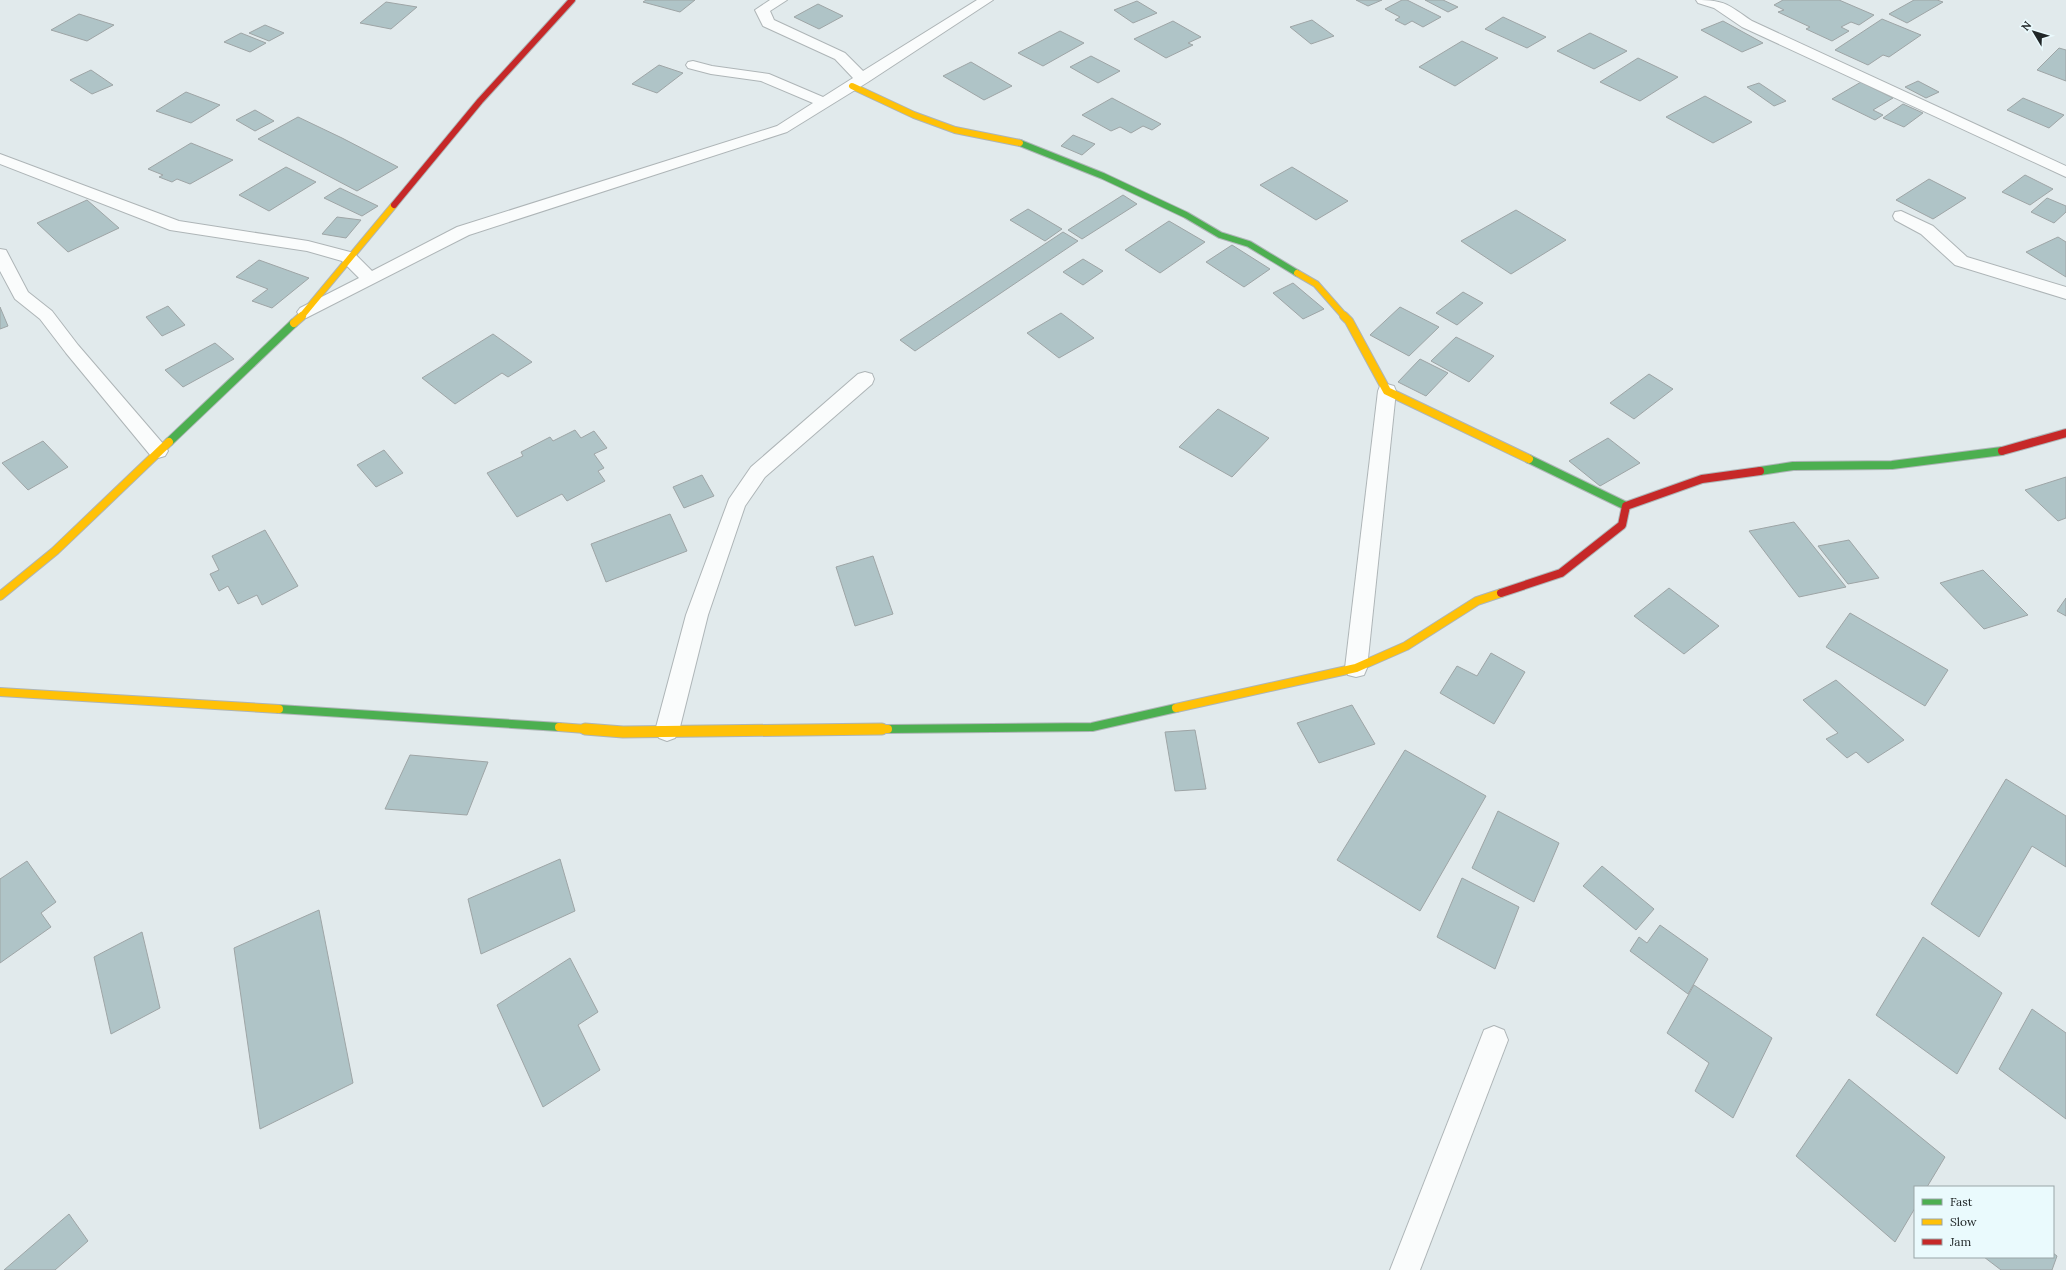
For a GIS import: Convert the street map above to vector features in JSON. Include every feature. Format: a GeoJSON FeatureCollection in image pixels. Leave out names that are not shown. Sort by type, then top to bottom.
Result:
{"type":"FeatureCollection","features":[{"type":"Feature","properties":{"kind":"street"},"geometry":{"type":"LineString","coordinates":[[0,596],[55,551],[158,451],[306,312],[480,101],[572,0]]}},
{"type":"Feature","properties":{"kind":"street"},"geometry":{"type":"LineString","coordinates":[[780,0],[762,10],[768,23],[840,56],[858,82],[914,115],[948,128],[1023,144],[1103,176],[1186,215],[1220,235],[1249,244],[1316,284],[1349,321],[1387,391],[1356,668]]}},
{"type":"Feature","properties":{"kind":"street"},"geometry":{"type":"LineString","coordinates":[[306,312],[463,231],[782,129],[986,0]]}},
{"type":"Feature","properties":{"kind":"street"},"geometry":{"type":"LineString","coordinates":[[1703,0],[1719,5],[1747,24],[2066,172]]}},
{"type":"Feature","properties":{"kind":"street"},"geometry":{"type":"LineString","coordinates":[[693,65],[711,70],[764,77],[825,103]]}},
{"type":"Feature","properties":{"kind":"street"},"geometry":{"type":"LineString","coordinates":[[0,159],[176,226],[308,246],[350,259],[370,279]]}},
{"type":"Feature","properties":{"kind":"street"},"geometry":{"type":"LineString","coordinates":[[1902,216],[1927,230],[1961,261],[2066,293]]}},
{"type":"Feature","properties":{"kind":"street"},"geometry":{"type":"LineString","coordinates":[[0,254],[21,295],[46,315],[72,349],[158,451]]}},
{"type":"Feature","properties":{"kind":"street"},"geometry":{"type":"LineString","coordinates":[[667,731],[697,615],[736,504],[758,472],[865,379]]}},
{"type":"Feature","properties":{"kind":"street"},"geometry":{"type":"LineString","coordinates":[[1387,391],[1626,506],[1702,479],[1793,466],[1892,465],[2000,452],[2066,433]]}},
{"type":"Feature","properties":{"kind":"street"},"geometry":{"type":"LineString","coordinates":[[0,692],[400,716],[623,732],[1092,727],[1356,668],[1406,646],[1477,601],[1561,573],[1622,525],[1626,506]]}},
{"type":"Feature","properties":{"kind":"street"},"geometry":{"type":"LineString","coordinates":[[1405,1270],[1494,1040]]}},
{"type":"Feature","properties":{"kind":"building"},"geometry":{"type":"Polygon","coordinates":[[[646,0],[695,0],[680,12],[643,2],[646,0]]]}},
{"type":"Feature","properties":{"kind":"building"},"geometry":{"type":"Polygon","coordinates":[[[1356,0],[1382,0],[1368,6],[1356,0]]]}},
{"type":"Feature","properties":{"kind":"building"},"geometry":{"type":"Polygon","coordinates":[[[1402,0],[1407,0],[1441,17],[1423,27],[1412,21],[1405,25],[1395,20],[1400,17],[1385,9],[1402,0]]]}},
{"type":"Feature","properties":{"kind":"building"},"geometry":{"type":"Polygon","coordinates":[[[1425,0],[1443,0],[1458,7],[1448,12],[1425,0]]]}},
{"type":"Feature","properties":{"kind":"building"},"geometry":{"type":"Polygon","coordinates":[[[1783,0],[1839,0],[1874,15],[1859,25],[1851,22],[1841,27],[1849,31],[1832,41],[1806,29],[1810,27],[1778,12],[1784,10],[1774,5],[1783,0]]]}},
{"type":"Feature","properties":{"kind":"building"},"geometry":{"type":"Polygon","coordinates":[[[1914,0],[1937,0],[1943,2],[1907,23],[1889,14],[1914,0]]]}},
{"type":"Feature","properties":{"kind":"building"},"geometry":{"type":"Polygon","coordinates":[[[1137,1],[1157,13],[1133,23],[1114,10],[1137,1]]]}},
{"type":"Feature","properties":{"kind":"building"},"geometry":{"type":"Polygon","coordinates":[[[386,2],[417,7],[391,29],[360,23],[386,2]]]}},
{"type":"Feature","properties":{"kind":"building"},"geometry":{"type":"Polygon","coordinates":[[[818,4],[843,16],[819,29],[794,17],[818,4]]]}},
{"type":"Feature","properties":{"kind":"building"},"geometry":{"type":"Polygon","coordinates":[[[79,14],[114,25],[87,41],[51,30],[79,14]]]}},
{"type":"Feature","properties":{"kind":"building"},"geometry":{"type":"Polygon","coordinates":[[[1503,17],[1546,37],[1527,48],[1485,29],[1503,17]]]}},
{"type":"Feature","properties":{"kind":"building"},"geometry":{"type":"Polygon","coordinates":[[[1882,19],[1921,35],[1889,57],[1883,55],[1868,65],[1835,50],[1882,19]]]}},
{"type":"Feature","properties":{"kind":"building"},"geometry":{"type":"Polygon","coordinates":[[[1312,20],[1334,36],[1311,44],[1290,27],[1312,20]]]}},
{"type":"Feature","properties":{"kind":"building"},"geometry":{"type":"Polygon","coordinates":[[[1173,21],[1201,37],[1188,43],[1193,45],[1166,58],[1134,39],[1173,21]]]}},
{"type":"Feature","properties":{"kind":"building"},"geometry":{"type":"Polygon","coordinates":[[[1723,21],[1763,43],[1742,52],[1701,30],[1723,21]]]}},
{"type":"Feature","properties":{"kind":"building"},"geometry":{"type":"Polygon","coordinates":[[[265,25],[284,33],[269,41],[249,33],[265,25]]]}},
{"type":"Feature","properties":{"kind":"building"},"geometry":{"type":"Polygon","coordinates":[[[1060,31],[1084,43],[1043,66],[1018,53],[1060,31]]]}},
{"type":"Feature","properties":{"kind":"building"},"geometry":{"type":"Polygon","coordinates":[[[241,33],[266,43],[250,52],[224,42],[241,33]]]}},
{"type":"Feature","properties":{"kind":"building"},"geometry":{"type":"Polygon","coordinates":[[[1590,33],[1627,51],[1594,69],[1557,51],[1590,33]]]}},
{"type":"Feature","properties":{"kind":"building"},"geometry":{"type":"Polygon","coordinates":[[[1462,41],[1498,58],[1455,86],[1419,67],[1462,41]]]}},
{"type":"Feature","properties":{"kind":"building"},"geometry":{"type":"Polygon","coordinates":[[[2059,48],[2066,50],[2066,81],[2037,70],[2059,48]]]}},
{"type":"Feature","properties":{"kind":"building"},"geometry":{"type":"Polygon","coordinates":[[[1091,56],[1120,71],[1098,83],[1070,67],[1091,56]]]}},
{"type":"Feature","properties":{"kind":"building"},"geometry":{"type":"Polygon","coordinates":[[[1638,58],[1678,77],[1640,101],[1600,82],[1638,58]]]}},
{"type":"Feature","properties":{"kind":"building"},"geometry":{"type":"Polygon","coordinates":[[[971,62],[1012,86],[984,100],[943,76],[971,62]]]}},
{"type":"Feature","properties":{"kind":"building"},"geometry":{"type":"Polygon","coordinates":[[[659,65],[683,73],[657,93],[632,84],[659,65]]]}},
{"type":"Feature","properties":{"kind":"building"},"geometry":{"type":"Polygon","coordinates":[[[91,70],[113,85],[92,94],[70,80],[91,70]]]}},
{"type":"Feature","properties":{"kind":"building"},"geometry":{"type":"Polygon","coordinates":[[[1918,81],[1939,92],[1926,98],[1905,87],[1918,81]]]}},
{"type":"Feature","properties":{"kind":"building"},"geometry":{"type":"Polygon","coordinates":[[[1861,82],[1893,98],[1873,110],[1883,115],[1875,120],[1832,99],[1861,82]]]}},
{"type":"Feature","properties":{"kind":"building"},"geometry":{"type":"Polygon","coordinates":[[[1759,83],[1786,101],[1774,106],[1747,87],[1759,83]]]}},
{"type":"Feature","properties":{"kind":"building"},"geometry":{"type":"Polygon","coordinates":[[[186,92],[220,105],[191,123],[156,111],[186,92]]]}},
{"type":"Feature","properties":{"kind":"building"},"geometry":{"type":"Polygon","coordinates":[[[1705,96],[1752,122],[1713,143],[1666,117],[1705,96]]]}},
{"type":"Feature","properties":{"kind":"building"},"geometry":{"type":"Polygon","coordinates":[[[1112,98],[1161,124],[1152,130],[1143,126],[1131,133],[1120,127],[1111,131],[1082,115],[1112,98]]]}},
{"type":"Feature","properties":{"kind":"building"},"geometry":{"type":"Polygon","coordinates":[[[2023,98],[2064,115],[2049,128],[2007,110],[2023,98]]]}},
{"type":"Feature","properties":{"kind":"building"},"geometry":{"type":"Polygon","coordinates":[[[1903,104],[1923,113],[1904,127],[1883,118],[1903,104]]]}},
{"type":"Feature","properties":{"kind":"building"},"geometry":{"type":"Polygon","coordinates":[[[255,110],[274,121],[255,131],[236,120],[255,110]]]}},
{"type":"Feature","properties":{"kind":"building"},"geometry":{"type":"Polygon","coordinates":[[[298,117],[398,167],[357,191],[258,139],[298,117]]]}},
{"type":"Feature","properties":{"kind":"building"},"geometry":{"type":"Polygon","coordinates":[[[1073,135],[1095,144],[1082,155],[1061,146],[1073,135]]]}},
{"type":"Feature","properties":{"kind":"building"},"geometry":{"type":"Polygon","coordinates":[[[191,143],[233,160],[190,184],[177,179],[172,182],[159,177],[163,175],[148,169],[191,143]]]}},
{"type":"Feature","properties":{"kind":"building"},"geometry":{"type":"Polygon","coordinates":[[[286,167],[316,182],[269,211],[239,195],[286,167]]]}},
{"type":"Feature","properties":{"kind":"building"},"geometry":{"type":"Polygon","coordinates":[[[1292,167],[1348,201],[1316,220],[1260,185],[1292,167]]]}},
{"type":"Feature","properties":{"kind":"building"},"geometry":{"type":"Polygon","coordinates":[[[2025,175],[2053,189],[2030,205],[2002,192],[2025,175]]]}},
{"type":"Feature","properties":{"kind":"building"},"geometry":{"type":"Polygon","coordinates":[[[1929,179],[1966,198],[1933,219],[1896,200],[1929,179]]]}},
{"type":"Feature","properties":{"kind":"building"},"geometry":{"type":"Polygon","coordinates":[[[340,188],[378,206],[362,216],[324,198],[340,188]]]}},
{"type":"Feature","properties":{"kind":"building"},"geometry":{"type":"Polygon","coordinates":[[[1123,195],[1137,204],[1082,239],[1068,230],[1123,195]]]}},
{"type":"Feature","properties":{"kind":"building"},"geometry":{"type":"Polygon","coordinates":[[[2047,198],[2066,206],[2066,212],[2054,223],[2031,212],[2047,198]]]}},
{"type":"Feature","properties":{"kind":"building"},"geometry":{"type":"Polygon","coordinates":[[[87,200],[119,228],[68,252],[37,223],[87,200]]]}},
{"type":"Feature","properties":{"kind":"building"},"geometry":{"type":"Polygon","coordinates":[[[1028,209],[1062,229],[1045,241],[1010,220],[1028,209]]]}},
{"type":"Feature","properties":{"kind":"building"},"geometry":{"type":"Polygon","coordinates":[[[1516,210],[1566,240],[1511,274],[1461,241],[1516,210]]]}},
{"type":"Feature","properties":{"kind":"building"},"geometry":{"type":"Polygon","coordinates":[[[337,217],[361,220],[346,238],[322,234],[337,217]]]}},
{"type":"Feature","properties":{"kind":"building"},"geometry":{"type":"Polygon","coordinates":[[[1169,221],[1205,242],[1160,273],[1125,250],[1169,221]]]}},
{"type":"Feature","properties":{"kind":"building"},"geometry":{"type":"Polygon","coordinates":[[[1063,232],[1078,241],[915,351],[900,340],[1063,232]]]}},
{"type":"Feature","properties":{"kind":"building"},"geometry":{"type":"Polygon","coordinates":[[[2058,237],[2066,242],[2066,277],[2026,252],[2058,237]]]}},
{"type":"Feature","properties":{"kind":"building"},"geometry":{"type":"Polygon","coordinates":[[[1232,245],[1270,269],[1244,287],[1206,262],[1232,245]]]}},
{"type":"Feature","properties":{"kind":"building"},"geometry":{"type":"Polygon","coordinates":[[[1083,259],[1103,271],[1083,285],[1063,272],[1083,259]]]}},
{"type":"Feature","properties":{"kind":"building"},"geometry":{"type":"Polygon","coordinates":[[[259,260],[309,278],[272,308],[252,301],[268,289],[236,277],[259,260]]]}},
{"type":"Feature","properties":{"kind":"building"},"geometry":{"type":"Polygon","coordinates":[[[1293,283],[1324,309],[1303,319],[1273,293],[1293,283]]]}},
{"type":"Feature","properties":{"kind":"building"},"geometry":{"type":"Polygon","coordinates":[[[1463,292],[1483,303],[1457,325],[1436,313],[1463,292]]]}},
{"type":"Feature","properties":{"kind":"building"},"geometry":{"type":"Polygon","coordinates":[[[168,306],[185,325],[162,336],[146,317],[168,306]]]}},
{"type":"Feature","properties":{"kind":"building"},"geometry":{"type":"Polygon","coordinates":[[[0,307],[8,326],[0,329],[0,307]]]}},
{"type":"Feature","properties":{"kind":"building"},"geometry":{"type":"Polygon","coordinates":[[[1400,307],[1439,327],[1409,356],[1370,335],[1400,307]]]}},
{"type":"Feature","properties":{"kind":"building"},"geometry":{"type":"Polygon","coordinates":[[[1061,313],[1094,338],[1059,358],[1027,333],[1061,313]]]}},
{"type":"Feature","properties":{"kind":"building"},"geometry":{"type":"Polygon","coordinates":[[[493,334],[532,362],[508,377],[502,373],[455,404],[422,378],[493,334]]]}},
{"type":"Feature","properties":{"kind":"building"},"geometry":{"type":"Polygon","coordinates":[[[1456,337],[1494,356],[1469,382],[1431,361],[1456,337]]]}},
{"type":"Feature","properties":{"kind":"building"},"geometry":{"type":"Polygon","coordinates":[[[215,343],[234,359],[183,387],[165,370],[215,343]]]}},
{"type":"Feature","properties":{"kind":"building"},"geometry":{"type":"Polygon","coordinates":[[[1420,359],[1448,373],[1426,396],[1398,382],[1420,359]]]}},
{"type":"Feature","properties":{"kind":"building"},"geometry":{"type":"Polygon","coordinates":[[[1649,374],[1673,389],[1634,419],[1610,403],[1649,374]]]}},
{"type":"Feature","properties":{"kind":"building"},"geometry":{"type":"Polygon","coordinates":[[[1218,409],[1269,438],[1232,477],[1179,447],[1218,409]]]}},
{"type":"Feature","properties":{"kind":"building"},"geometry":{"type":"Polygon","coordinates":[[[575,430],[581,438],[594,431],[607,448],[594,454],[604,468],[598,471],[605,481],[567,501],[562,494],[517,517],[487,473],[523,456],[521,452],[550,437],[553,441],[575,430]]]}},
{"type":"Feature","properties":{"kind":"building"},"geometry":{"type":"Polygon","coordinates":[[[1608,438],[1640,463],[1600,486],[1569,461],[1608,438]]]}},
{"type":"Feature","properties":{"kind":"building"},"geometry":{"type":"Polygon","coordinates":[[[43,441],[68,467],[28,490],[2,463],[43,441]]]}},
{"type":"Feature","properties":{"kind":"building"},"geometry":{"type":"Polygon","coordinates":[[[384,450],[403,473],[376,487],[357,465],[384,450]]]}},
{"type":"Feature","properties":{"kind":"building"},"geometry":{"type":"Polygon","coordinates":[[[702,475],[714,496],[684,508],[673,487],[702,475]]]}},
{"type":"Feature","properties":{"kind":"building"},"geometry":{"type":"Polygon","coordinates":[[[2066,477],[2066,518],[2058,521],[2025,490],[2066,477]]]}},
{"type":"Feature","properties":{"kind":"building"},"geometry":{"type":"Polygon","coordinates":[[[670,514],[687,551],[606,582],[591,544],[670,514]]]}},
{"type":"Feature","properties":{"kind":"building"},"geometry":{"type":"Polygon","coordinates":[[[1794,522],[1846,587],[1799,597],[1749,531],[1794,522]]]}},
{"type":"Feature","properties":{"kind":"building"},"geometry":{"type":"Polygon","coordinates":[[[265,530],[298,586],[262,605],[257,595],[238,604],[228,586],[219,591],[210,574],[219,570],[212,556],[265,530]]]}},
{"type":"Feature","properties":{"kind":"building"},"geometry":{"type":"Polygon","coordinates":[[[1849,540],[1879,578],[1848,584],[1818,546],[1849,540]]]}},
{"type":"Feature","properties":{"kind":"building"},"geometry":{"type":"Polygon","coordinates":[[[873,556],[893,614],[855,626],[836,567],[873,556]]]}},
{"type":"Feature","properties":{"kind":"building"},"geometry":{"type":"Polygon","coordinates":[[[1983,570],[2028,615],[1984,629],[1940,583],[1983,570]]]}},
{"type":"Feature","properties":{"kind":"building"},"geometry":{"type":"Polygon","coordinates":[[[1669,588],[1719,626],[1684,654],[1634,616],[1669,588]]]}},
{"type":"Feature","properties":{"kind":"building"},"geometry":{"type":"Polygon","coordinates":[[[2066,598],[2066,616],[2057,611],[2066,598]]]}},
{"type":"Feature","properties":{"kind":"building"},"geometry":{"type":"Polygon","coordinates":[[[1850,613],[1948,670],[1925,706],[1826,647],[1850,613]]]}},
{"type":"Feature","properties":{"kind":"building"},"geometry":{"type":"Polygon","coordinates":[[[1491,653],[1525,672],[1494,724],[1440,693],[1457,666],[1477,676],[1491,653]]]}},
{"type":"Feature","properties":{"kind":"building"},"geometry":{"type":"Polygon","coordinates":[[[1836,680],[1904,740],[1868,763],[1856,752],[1847,758],[1826,739],[1838,733],[1803,700],[1836,680]]]}},
{"type":"Feature","properties":{"kind":"building"},"geometry":{"type":"Polygon","coordinates":[[[1352,705],[1375,744],[1319,763],[1297,723],[1352,705]]]}},
{"type":"Feature","properties":{"kind":"building"},"geometry":{"type":"Polygon","coordinates":[[[1195,730],[1206,789],[1175,791],[1165,732],[1195,730]]]}},
{"type":"Feature","properties":{"kind":"building"},"geometry":{"type":"Polygon","coordinates":[[[1405,750],[1486,796],[1420,911],[1337,860],[1405,750]]]}},
{"type":"Feature","properties":{"kind":"building"},"geometry":{"type":"Polygon","coordinates":[[[410,755],[488,762],[467,815],[385,809],[410,755]]]}},
{"type":"Feature","properties":{"kind":"building"},"geometry":{"type":"Polygon","coordinates":[[[2006,779],[2066,816],[2066,867],[2032,846],[1979,937],[1931,904],[2006,779]]]}},
{"type":"Feature","properties":{"kind":"building"},"geometry":{"type":"Polygon","coordinates":[[[1498,811],[1559,843],[1534,902],[1472,868],[1498,811]]]}},
{"type":"Feature","properties":{"kind":"building"},"geometry":{"type":"Polygon","coordinates":[[[560,859],[575,911],[481,954],[468,899],[560,859]]]}},
{"type":"Feature","properties":{"kind":"building"},"geometry":{"type":"Polygon","coordinates":[[[27,861],[56,902],[41,913],[51,927],[0,963],[0,879],[27,861]]]}},
{"type":"Feature","properties":{"kind":"building"},"geometry":{"type":"Polygon","coordinates":[[[1602,866],[1654,909],[1636,930],[1583,886],[1602,866]]]}},
{"type":"Feature","properties":{"kind":"building"},"geometry":{"type":"Polygon","coordinates":[[[1462,878],[1519,907],[1495,969],[1437,937],[1462,878]]]}},
{"type":"Feature","properties":{"kind":"building"},"geometry":{"type":"Polygon","coordinates":[[[319,910],[353,1083],[260,1129],[234,948],[319,910]]]}},
{"type":"Feature","properties":{"kind":"building"},"geometry":{"type":"Polygon","coordinates":[[[1660,925],[1708,959],[1688,994],[1630,951],[1639,937],[1647,943],[1660,925]]]}},
{"type":"Feature","properties":{"kind":"building"},"geometry":{"type":"Polygon","coordinates":[[[142,932],[160,1008],[111,1034],[94,957],[142,932]]]}},
{"type":"Feature","properties":{"kind":"building"},"geometry":{"type":"Polygon","coordinates":[[[1923,937],[2002,993],[1957,1074],[1876,1015],[1923,937]]]}},
{"type":"Feature","properties":{"kind":"building"},"geometry":{"type":"Polygon","coordinates":[[[570,958],[598,1012],[578,1025],[600,1070],[543,1107],[497,1005],[570,958]]]}},
{"type":"Feature","properties":{"kind":"building"},"geometry":{"type":"Polygon","coordinates":[[[1694,985],[1772,1038],[1733,1118],[1695,1091],[1709,1063],[1667,1033],[1694,985]]]}},
{"type":"Feature","properties":{"kind":"building"},"geometry":{"type":"Polygon","coordinates":[[[2032,1009],[2066,1033],[2066,1119],[1999,1069],[2032,1009]]]}},
{"type":"Feature","properties":{"kind":"building"},"geometry":{"type":"Polygon","coordinates":[[[1849,1079],[1945,1157],[1928,1186],[1914,1186],[1914,1210],[1895,1242],[1796,1156],[1849,1079]]]}},
{"type":"Feature","properties":{"kind":"building"},"geometry":{"type":"Polygon","coordinates":[[[69,1214],[88,1241],[55,1270],[4,1270],[69,1214]]]}},
{"type":"Feature","properties":{"kind":"building"},"geometry":{"type":"Polygon","coordinates":[[[2054,1254],[2057,1256],[2052,1270],[2001,1270],[1985,1258],[2054,1258],[2054,1254]]]}},
{"type":"Feature","properties":{"kind":"traffic: fast"},"geometry":{"type":"LineString","coordinates":[[1020,143],[1103,176],[1186,215],[1220,235],[1249,244],[1297,273]]}},
{"type":"Feature","properties":{"kind":"traffic: fast"},"geometry":{"type":"LineString","coordinates":[[169,442],[294,323]]}},
{"type":"Feature","properties":{"kind":"traffic: fast"},"geometry":{"type":"LineString","coordinates":[[1760,471],[1793,466],[1892,465],[2002,451]]}},
{"type":"Feature","properties":{"kind":"traffic: fast"},"geometry":{"type":"LineString","coordinates":[[1529,459],[1626,506]]}},
{"type":"Feature","properties":{"kind":"traffic: fast"},"geometry":{"type":"LineString","coordinates":[[888,729],[1092,727],[1176,708]]}},
{"type":"Feature","properties":{"kind":"traffic: fast"},"geometry":{"type":"LineString","coordinates":[[279,709],[559,727]]}},
{"type":"Feature","properties":{"kind":"traffic: slow"},"geometry":{"type":"LineString","coordinates":[[852,86],[914,115],[955,130],[1020,143]]}},
{"type":"Feature","properties":{"kind":"traffic: slow"},"geometry":{"type":"LineString","coordinates":[[294,323],[306,312],[394,205]]}},
{"type":"Feature","properties":{"kind":"traffic: slow"},"geometry":{"type":"LineString","coordinates":[[1297,273],[1316,284],[1349,321],[1387,391],[1529,459]]}},
{"type":"Feature","properties":{"kind":"traffic: slow"},"geometry":{"type":"LineString","coordinates":[[0,596],[55,551],[169,442]]}},
{"type":"Feature","properties":{"kind":"traffic: slow"},"geometry":{"type":"LineString","coordinates":[[1176,708],[1356,668],[1406,646],[1477,601],[1501,593]]}},
{"type":"Feature","properties":{"kind":"traffic: slow"},"geometry":{"type":"LineString","coordinates":[[0,692],[279,709]]}},
{"type":"Feature","properties":{"kind":"traffic: slow"},"geometry":{"type":"LineString","coordinates":[[559,727],[623,732],[888,729]]}},
{"type":"Feature","properties":{"kind":"traffic: jam"},"geometry":{"type":"LineString","coordinates":[[394,205],[480,101],[572,0]]}},
{"type":"Feature","properties":{"kind":"traffic: jam"},"geometry":{"type":"LineString","coordinates":[[2002,451],[2066,433]]}},
{"type":"Feature","properties":{"kind":"traffic: jam"},"geometry":{"type":"LineString","coordinates":[[1501,593],[1561,573],[1622,525],[1626,506],[1702,479],[1760,471]]}}]}
